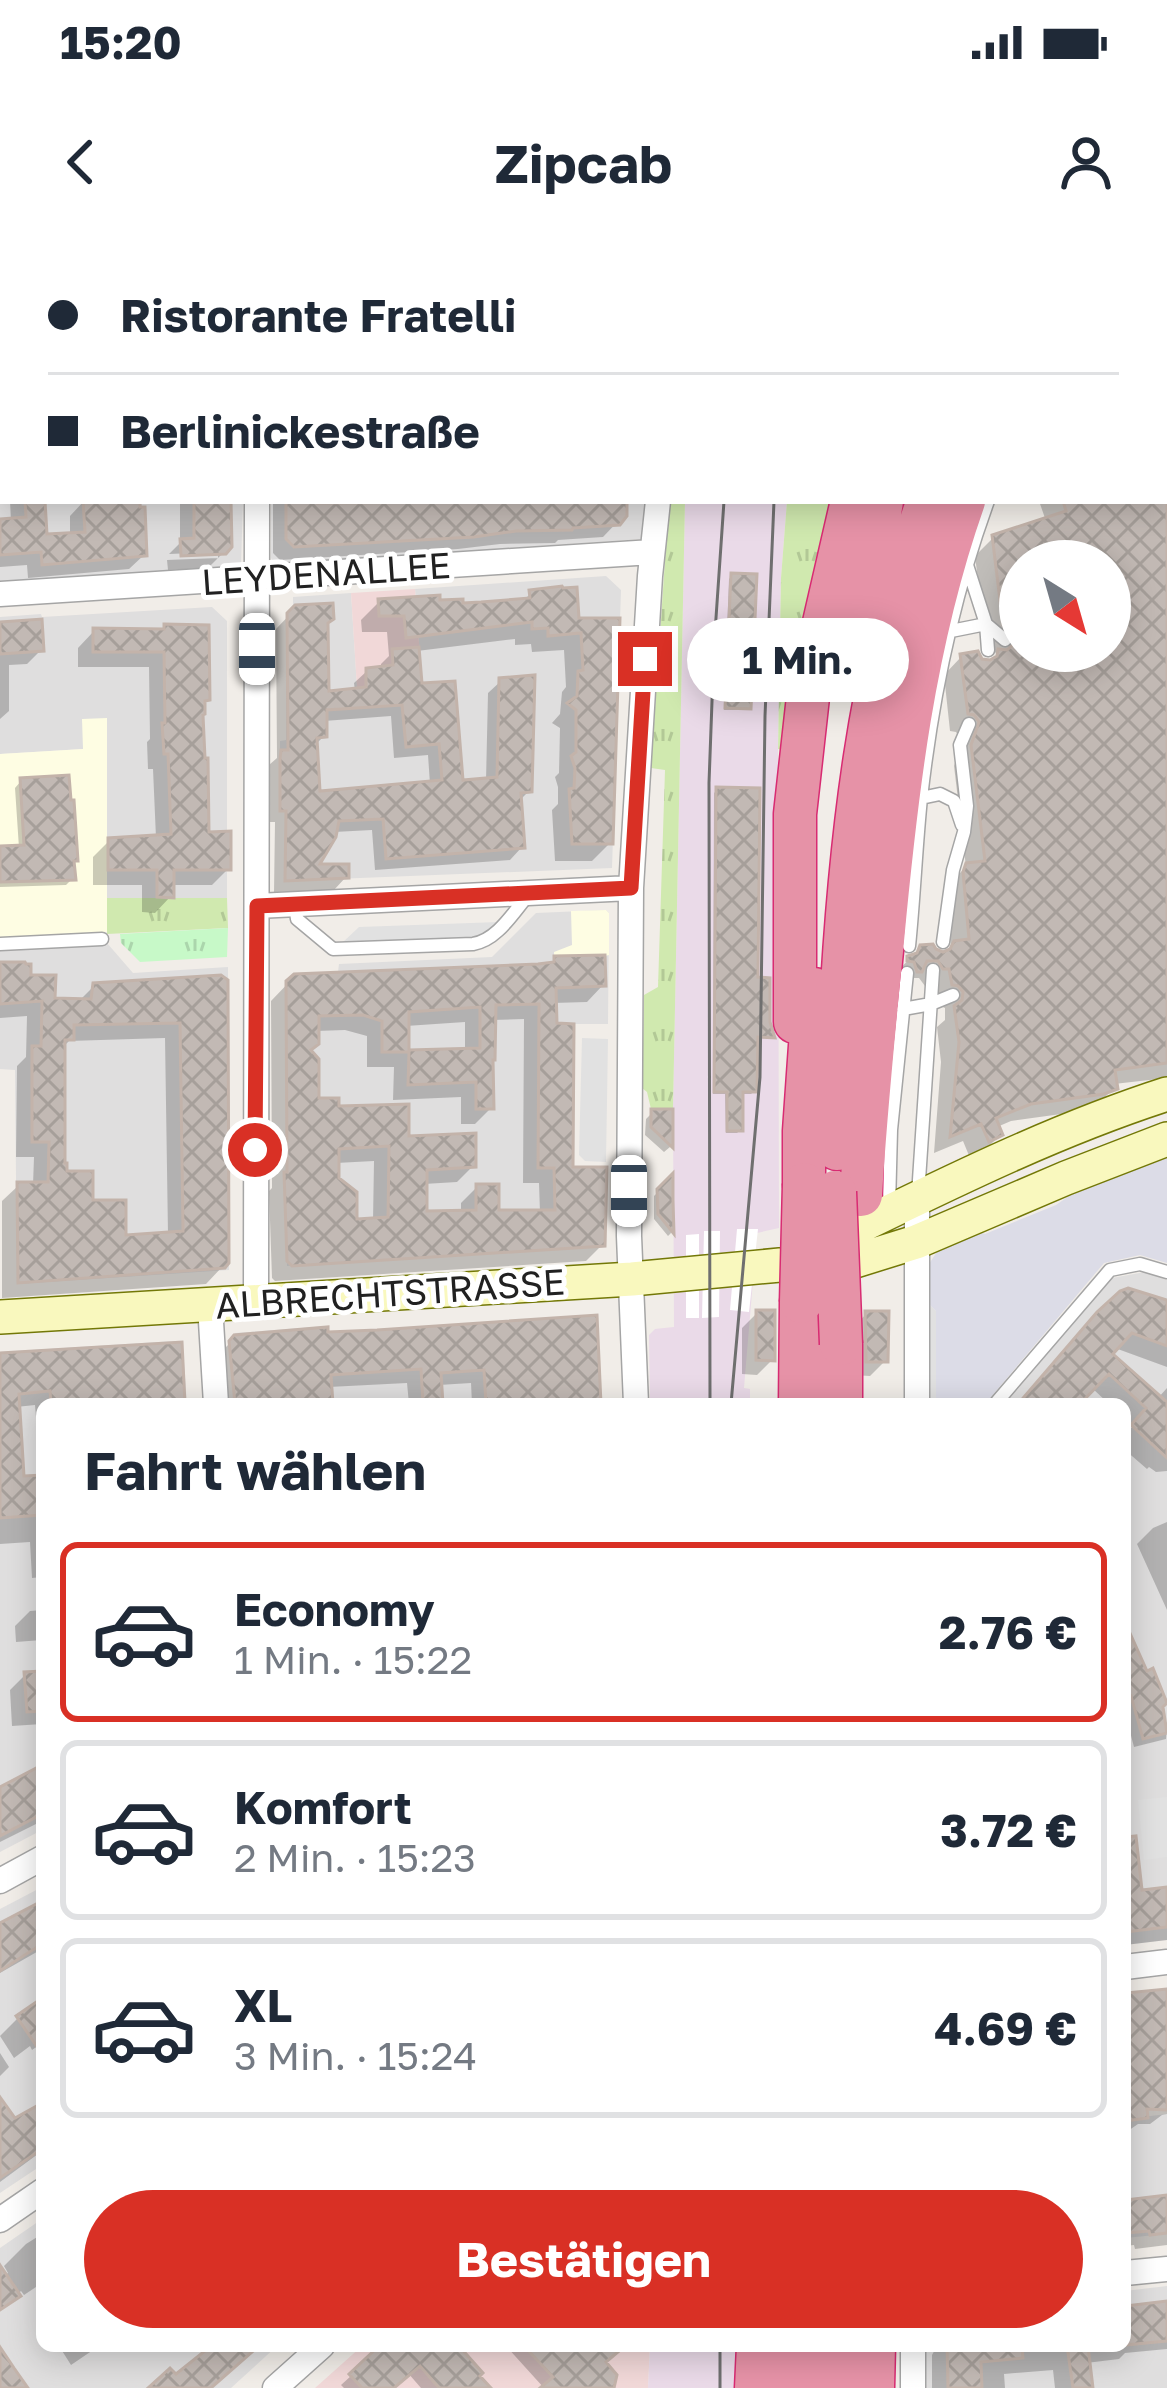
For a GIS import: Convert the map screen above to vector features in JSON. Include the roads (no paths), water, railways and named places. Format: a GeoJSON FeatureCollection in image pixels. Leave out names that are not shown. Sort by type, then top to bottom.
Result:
{"type":"FeatureCollection","features":[{"type":"Feature","properties":{"kind":"highway"},"geometry":{"type":"LineString","coordinates":[[804,1131],[794,1021],[794,814],[808,688],[851,504]]}},
{"type":"Feature","properties":{"kind":"highway"},"geometry":{"type":"LineString","coordinates":[[882,504],[882,769]]}},
{"type":"Feature","properties":{"kind":"highway"},"geometry":{"type":"LineString","coordinates":[[841,1398],[841,1344],[854,1290],[865,1129],[885,649],[927,504]]}},
{"type":"Feature","properties":{"kind":"highway"},"geometry":{"type":"LineString","coordinates":[[800,1398],[804,1131],[824,868],[882,769],[963,504]]}},
{"type":"Feature","properties":{"kind":"highway"},"geometry":{"type":"LineString","coordinates":[[756,2388],[758,2352]]}},
{"type":"Feature","properties":{"kind":"highway"},"geometry":{"type":"LineString","coordinates":[[793,2352],[793,2388]]}},
{"type":"Feature","properties":{"kind":"highway"},"geometry":{"type":"LineString","coordinates":[[832,2388],[833,2352]]}},
{"type":"Feature","properties":{"kind":"highway"},"geometry":{"type":"LineString","coordinates":[[873,2388],[874,2352]]}},
{"type":"Feature","properties":{"kind":"main road","name":"ALBRECHTSTRASSE"},"geometry":{"type":"LineString","coordinates":[[780,1265],[1050,1138],[1167,1094]]}},
{"type":"Feature","properties":{"kind":"main road","name":"ALBRECHTSTRASSE"},"geometry":{"type":"LineString","coordinates":[[0,1317],[632,1279],[780,1265],[838,1266],[916,1242],[1167,1139]]}},
{"type":"Feature","properties":{"kind":"street"},"geometry":{"type":"LineString","coordinates":[[256,1301],[257,504]]}},
{"type":"Feature","properties":{"kind":"street"},"geometry":{"type":"LineString","coordinates":[[636,1398],[629,1236],[631,888],[658,504]]}},
{"type":"Feature","properties":{"kind":"street","name":"LEYDENALLEE"},"geometry":{"type":"LineString","coordinates":[[0,594],[652,551]]}},
{"type":"Feature","properties":{"kind":"street"},"geometry":{"type":"LineString","coordinates":[[257,906],[631,888]]}},
{"type":"Feature","properties":{"kind":"street"},"geometry":{"type":"LineString","coordinates":[[903,1205],[916,1242],[916,1398]]}},
{"type":"Feature","properties":{"kind":"street"},"geometry":{"type":"LineString","coordinates":[[210,1305],[216,1398]]}},
{"type":"Feature","properties":{"kind":"street"},"geometry":{"type":"LineString","coordinates":[[0,1880],[36,1861]]}},
{"type":"Feature","properties":{"kind":"street"},"geometry":{"type":"LineString","coordinates":[[1131,1966],[1167,1962]]}},
{"type":"Feature","properties":{"kind":"street"},"geometry":{"type":"LineString","coordinates":[[0,2220],[36,2195]]}},
{"type":"Feature","properties":{"kind":"street"},"geometry":{"type":"LineString","coordinates":[[1131,2272],[1167,2269]]}},
{"type":"Feature","properties":{"kind":"street"},"geometry":{"type":"LineString","coordinates":[[275,2388],[315,2352]]}},
{"type":"Feature","properties":{"kind":"street"},"geometry":{"type":"LineString","coordinates":[[913,2352],[913,2388]]}},
{"type":"Feature","properties":{"kind":"lane"},"geometry":{"type":"LineString","coordinates":[[909,946],[882,769],[951,631],[987,504]]}},
{"type":"Feature","properties":{"kind":"lane"},"geometry":{"type":"LineString","coordinates":[[967,564],[986,625],[988,650]]}},
{"type":"Feature","properties":{"kind":"lane"},"geometry":{"type":"LineString","coordinates":[[951,631],[986,625],[999,635]]}},
{"type":"Feature","properties":{"kind":"lane"},"geometry":{"type":"LineString","coordinates":[[943,942],[953,870],[964,832],[967,806],[960,745],[969,724]]}},
{"type":"Feature","properties":{"kind":"lane"},"geometry":{"type":"LineString","coordinates":[[882,769],[955,801],[964,832]]}},
{"type":"Feature","properties":{"kind":"lane"},"geometry":{"type":"LineString","coordinates":[[295,904],[297,920],[333,949],[473,944],[493,936],[531,892]]}},
{"type":"Feature","properties":{"kind":"lane"},"geometry":{"type":"LineString","coordinates":[[0,944],[102,939]]}},
{"type":"Feature","properties":{"kind":"lane"},"geometry":{"type":"LineString","coordinates":[[903,1205],[921,1141],[933,970]]}},
{"type":"Feature","properties":{"kind":"lane"},"geometry":{"type":"LineString","coordinates":[[903,1205],[890,1142],[907,974]]}},
{"type":"Feature","properties":{"kind":"lane"},"geometry":{"type":"LineString","coordinates":[[903,1010],[953,995]]}},
{"type":"Feature","properties":{"kind":"lane"},"geometry":{"type":"LineString","coordinates":[[1050,1138],[1066,1178]]}},
{"type":"Feature","properties":{"kind":"lane"},"geometry":{"type":"LineString","coordinates":[[890,1142],[921,1141]]}},
{"type":"Feature","properties":{"kind":"lane"},"geometry":{"type":"LineString","coordinates":[[1000,1398],[1110,1270],[1141,1264],[1167,1272]]}},
{"type":"Feature","properties":{"kind":"tram line"},"geometry":{"type":"LineString","coordinates":[[710,1398],[709,783],[724,504]]}},
{"type":"Feature","properties":{"kind":"tram line"},"geometry":{"type":"LineString","coordinates":[[732,1398],[760,1077],[765,716],[774,504]]}},
{"type":"Feature","properties":{"kind":"tram line"},"geometry":{"type":"LineString","coordinates":[[720,2352],[720,2388]]}}]}
